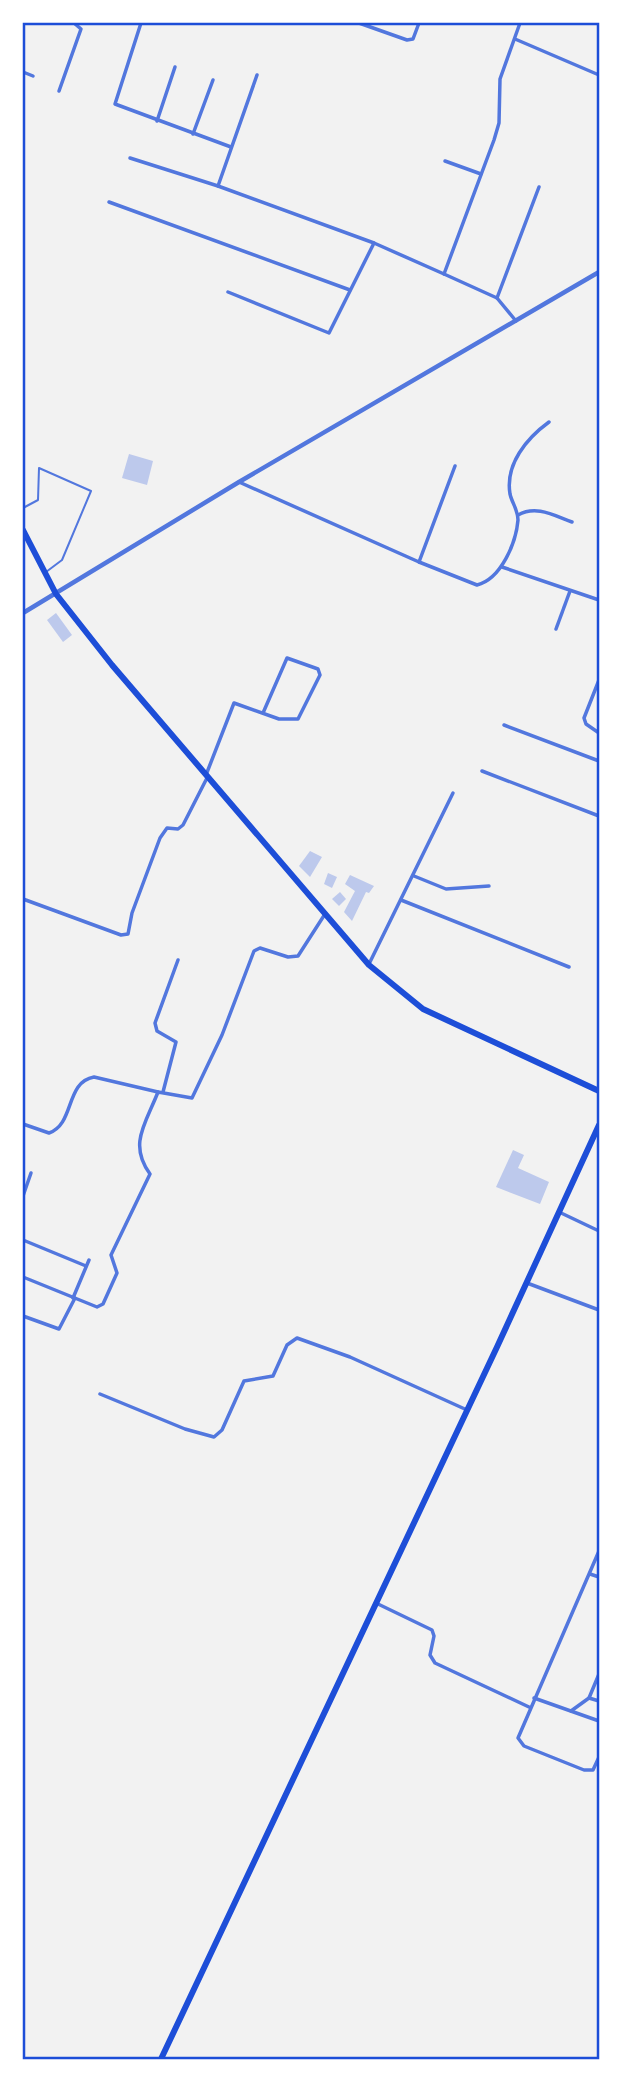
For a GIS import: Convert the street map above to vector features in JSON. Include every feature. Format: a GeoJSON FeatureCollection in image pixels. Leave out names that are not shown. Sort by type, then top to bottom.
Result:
{"type":"FeatureCollection","features":[{"type":"Feature","properties":{"kind":"highway"},"geometry":{"type":"LineString","coordinates":[[23,530],[56,594],[369,965],[423,1009],[599,1091]]}},
{"type":"Feature","properties":{"kind":"highway"},"geometry":{"type":"LineString","coordinates":[[161,2059],[498,1347],[599,1125]]}},
{"type":"Feature","properties":{"kind":"street"},"geometry":{"type":"LineString","coordinates":[[59,91],[81,29],[74,23]]}},
{"type":"Feature","properties":{"kind":"street"},"geometry":{"type":"LineString","coordinates":[[141,23],[115,104],[231,147]]}},
{"type":"Feature","properties":{"kind":"street"},"geometry":{"type":"LineString","coordinates":[[359,23],[407,40],[412,39],[419,23]]}},
{"type":"Feature","properties":{"kind":"street"},"geometry":{"type":"LineString","coordinates":[[444,274],[499,123],[500,79],[520,23]]}},
{"type":"Feature","properties":{"kind":"street"},"geometry":{"type":"LineString","coordinates":[[515,39],[599,75]]}},
{"type":"Feature","properties":{"kind":"street"},"geometry":{"type":"LineString","coordinates":[[157,121],[175,67]]}},
{"type":"Feature","properties":{"kind":"street"},"geometry":{"type":"LineString","coordinates":[[23,72],[33,76]]}},
{"type":"Feature","properties":{"kind":"street"},"geometry":{"type":"LineString","coordinates":[[218,186],[257,75]]}},
{"type":"Feature","properties":{"kind":"street"},"geometry":{"type":"LineString","coordinates":[[193,134],[213,80]]}},
{"type":"Feature","properties":{"kind":"street"},"geometry":{"type":"LineString","coordinates":[[130,158],[218,186],[374,243],[497,298],[516,321]]}},
{"type":"Feature","properties":{"kind":"street"},"geometry":{"type":"LineString","coordinates":[[445,161],[481,174]]}},
{"type":"Feature","properties":{"kind":"street"},"geometry":{"type":"LineString","coordinates":[[497,298],[539,187]]}},
{"type":"Feature","properties":{"kind":"street"},"geometry":{"type":"LineString","coordinates":[[109,202],[350,290]]}},
{"type":"Feature","properties":{"kind":"street"},"geometry":{"type":"LineString","coordinates":[[228,292],[325,334],[334,327],[374,243]]}},
{"type":"Feature","properties":{"kind":"street"},"geometry":{"type":"LineString","coordinates":[[23,613],[239,482],[599,272]]}},
{"type":"Feature","properties":{"kind":"street"},"geometry":{"type":"LineString","coordinates":[[239,482],[477,585],[489,580],[502,567],[518,516],[510,492],[516,457],[537,431],[550,422]]}},
{"type":"Feature","properties":{"kind":"street"},"geometry":{"type":"LineString","coordinates":[[419,562],[455,466]]}},
{"type":"Feature","properties":{"kind":"street"},"geometry":{"type":"LineString","coordinates":[[518,516],[528,509],[546,512],[572,523]]}},
{"type":"Feature","properties":{"kind":"street"},"geometry":{"type":"LineString","coordinates":[[502,567],[599,600]]}},
{"type":"Feature","properties":{"kind":"street"},"geometry":{"type":"LineString","coordinates":[[556,629],[570,591]]}},
{"type":"Feature","properties":{"kind":"street"},"geometry":{"type":"LineString","coordinates":[[23,899],[121,935],[128,933],[160,838],[167,828],[178,829],[183,825],[207,775],[232,706],[239,703],[263,713],[288,721],[298,719],[320,675],[318,669],[286,658],[263,713]]}},
{"type":"Feature","properties":{"kind":"street"},"geometry":{"type":"LineString","coordinates":[[599,680],[584,718],[586,724],[599,733]]}},
{"type":"Feature","properties":{"kind":"street"},"geometry":{"type":"LineString","coordinates":[[504,725],[599,761]]}},
{"type":"Feature","properties":{"kind":"street"},"geometry":{"type":"LineString","coordinates":[[482,771],[599,816]]}},
{"type":"Feature","properties":{"kind":"street"},"geometry":{"type":"LineString","coordinates":[[369,965],[453,793]]}},
{"type":"Feature","properties":{"kind":"street"},"geometry":{"type":"LineString","coordinates":[[414,876],[446,889],[489,886]]}},
{"type":"Feature","properties":{"kind":"street"},"geometry":{"type":"LineString","coordinates":[[401,900],[569,967]]}},
{"type":"Feature","properties":{"kind":"street"},"geometry":{"type":"LineString","coordinates":[[23,1124],[49,1133],[60,1128],[79,1082],[86,1078],[94,1077],[184,1099],[194,1096],[222,1035],[254,951],[260,948],[288,957],[298,956],[325,914]]}},
{"type":"Feature","properties":{"kind":"street"},"geometry":{"type":"LineString","coordinates":[[23,1277],[100,1306],[117,1273],[111,1255],[135,1199],[148,1182],[149,1174],[141,1165],[136,1147],[161,1092],[176,1042],[157,1031],[155,1023],[178,961]]}},
{"type":"Feature","properties":{"kind":"street"},"geometry":{"type":"LineString","coordinates":[[23,1196],[31,1173]]}},
{"type":"Feature","properties":{"kind":"street"},"geometry":{"type":"LineString","coordinates":[[559,1212],[599,1231]]}},
{"type":"Feature","properties":{"kind":"street"},"geometry":{"type":"LineString","coordinates":[[23,1240],[86,1266]]}},
{"type":"Feature","properties":{"kind":"street"},"geometry":{"type":"LineString","coordinates":[[23,1316],[59,1329],[89,1260]]}},
{"type":"Feature","properties":{"kind":"street"},"geometry":{"type":"LineString","coordinates":[[527,1283],[599,1310]]}},
{"type":"Feature","properties":{"kind":"street"},"geometry":{"type":"LineString","coordinates":[[100,1394],[185,1429],[214,1437],[222,1430],[244,1381],[273,1376],[287,1345],[297,1338],[350,1357],[467,1410]]}},
{"type":"Feature","properties":{"kind":"street"},"geometry":{"type":"LineString","coordinates":[[599,1551],[519,1732],[519,1742],[524,1746],[589,1771],[595,1767],[599,1756]]}},
{"type":"Feature","properties":{"kind":"street"},"geometry":{"type":"LineString","coordinates":[[590,1574],[599,1577]]}},
{"type":"Feature","properties":{"kind":"street"},"geometry":{"type":"LineString","coordinates":[[376,1603],[432,1630],[435,1636],[430,1655],[435,1663],[529,1707]]}},
{"type":"Feature","properties":{"kind":"street"},"geometry":{"type":"LineString","coordinates":[[571,1711],[589,1698],[599,1674]]}},
{"type":"Feature","properties":{"kind":"street"},"geometry":{"type":"LineString","coordinates":[[534,1698],[599,1721]]}},
{"type":"Feature","properties":{"kind":"street"},"geometry":{"type":"LineString","coordinates":[[589,1698],[599,1701]]}},
{"type":"Feature","properties":{"kind":"lane"},"geometry":{"type":"LineString","coordinates":[[23,508],[38,500],[39,468],[91,491],[62,560],[45,573]]}},
{"type":"Feature","properties":{"kind":"building"},"geometry":{"type":"Polygon","coordinates":[[[129,454],[153,461],[147,485],[122,478],[129,454]]]}},
{"type":"Feature","properties":{"kind":"building"},"geometry":{"type":"Polygon","coordinates":[[[56,613],[72,635],[63,642],[47,620],[56,613]]]}},
{"type":"Feature","properties":{"kind":"building"},"geometry":{"type":"Polygon","coordinates":[[[310,851],[322,857],[310,877],[299,866],[310,851]]]}},
{"type":"Feature","properties":{"kind":"building"},"geometry":{"type":"Polygon","coordinates":[[[328,873],[337,877],[332,888],[324,884],[328,873]]]}},
{"type":"Feature","properties":{"kind":"building"},"geometry":{"type":"Polygon","coordinates":[[[350,875],[374,886],[369,893],[366,892],[352,921],[344,912],[355,891],[345,884],[350,875]]]}},
{"type":"Feature","properties":{"kind":"building"},"geometry":{"type":"Polygon","coordinates":[[[340,892],[346,899],[339,906],[332,899],[340,892]]]}},
{"type":"Feature","properties":{"kind":"building"},"geometry":{"type":"Polygon","coordinates":[[[513,1150],[524,1155],[518,1168],[549,1182],[540,1204],[496,1187],[513,1150]]]}}]}
